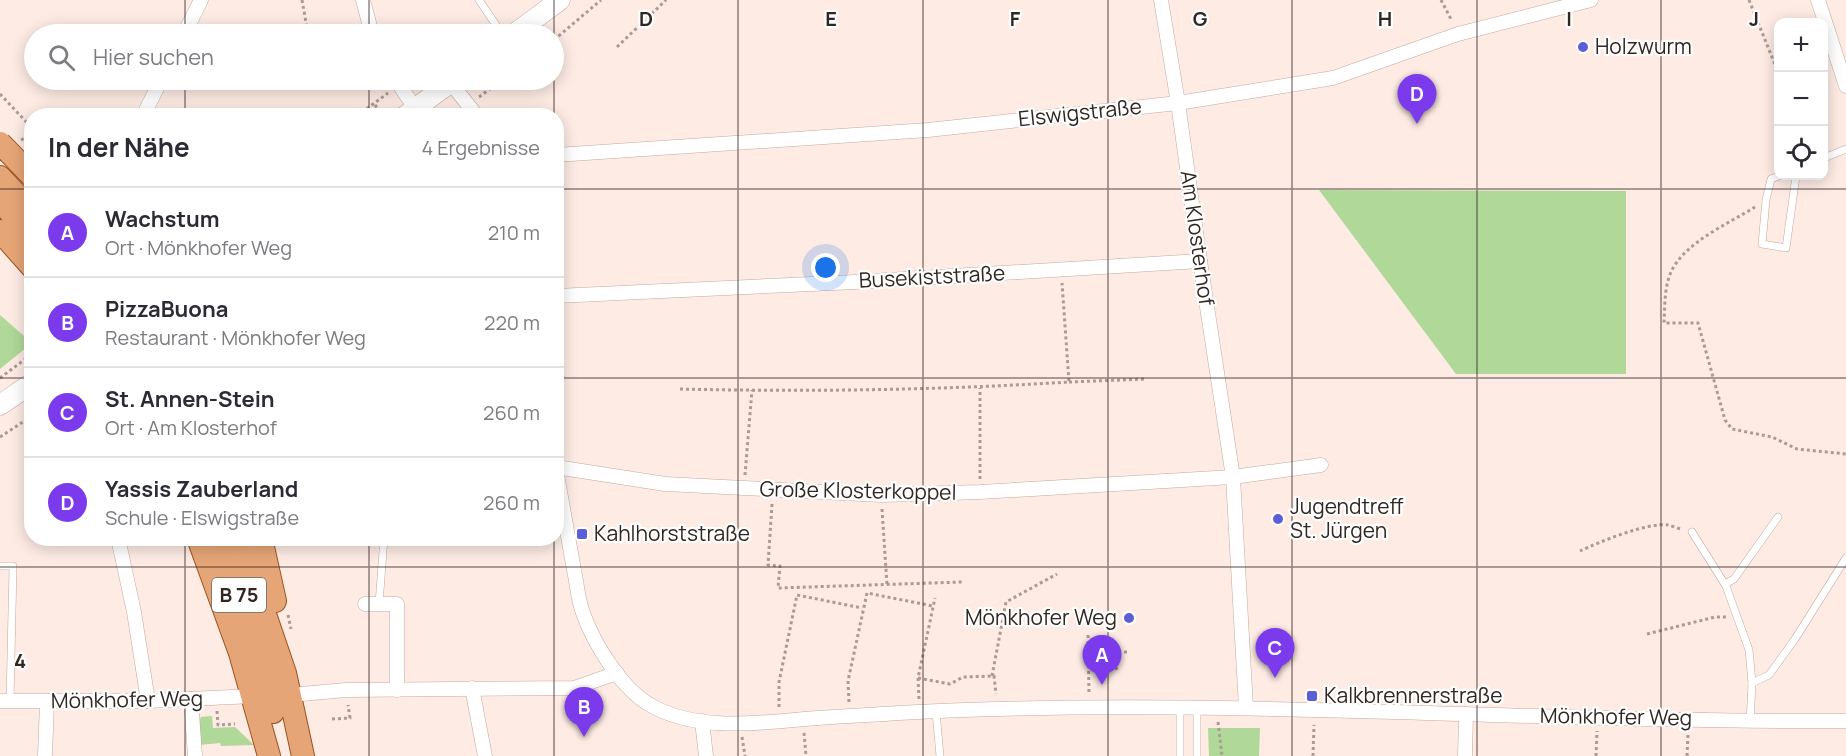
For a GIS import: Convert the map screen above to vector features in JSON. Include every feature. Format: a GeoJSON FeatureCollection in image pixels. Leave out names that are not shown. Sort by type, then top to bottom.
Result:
{"type":"FeatureCollection","features":[{"type":"Feature","properties":{"kind":"main road"},"geometry":{"type":"LineString","coordinates":[[528,24],[560,0]]}},
{"type":"Feature","properties":{"kind":"main road"},"geometry":{"type":"LineString","coordinates":[[415,108],[440,90]]}},
{"type":"Feature","properties":{"kind":"main road"},"geometry":{"type":"LineString","coordinates":[[0,143],[24,168]]}},
{"type":"Feature","properties":{"kind":"main road"},"geometry":{"type":"LineString","coordinates":[[0,177],[24,202]]}},
{"type":"Feature","properties":{"kind":"main road"},"geometry":{"type":"LineString","coordinates":[[0,201],[24,227]]}},
{"type":"Feature","properties":{"kind":"main road"},"geometry":{"type":"LineString","coordinates":[[0,231],[24,258]]}},
{"type":"Feature","properties":{"kind":"main road"},"geometry":{"type":"LineString","coordinates":[[0,405],[24,388]]}},
{"type":"Feature","properties":{"kind":"main road"},"geometry":{"type":"LineString","coordinates":[[201,546],[253,696],[269,756]]}},
{"type":"Feature","properties":{"kind":"main road","name":"B 75"},"geometry":{"type":"LineString","coordinates":[[222,546],[267,651],[288,684],[303,756]]}},
{"type":"Feature","properties":{"kind":"main road","name":"B 75"},"geometry":{"type":"LineString","coordinates":[[241,546],[267,651],[282,756]]}},
{"type":"Feature","properties":{"kind":"main road"},"geometry":{"type":"LineString","coordinates":[[263,546],[284,638],[288,684],[277,731]]}},
{"type":"Feature","properties":{"kind":"street"},"geometry":{"type":"LineString","coordinates":[[189,24],[201,0]]}},
{"type":"Feature","properties":{"kind":"street"},"geometry":{"type":"LineString","coordinates":[[363,0],[369,24]]}},
{"type":"Feature","properties":{"kind":"street","name":"Am Klosterhof"},"geometry":{"type":"LineString","coordinates":[[1161,0],[1233,477],[1246,708]]}},
{"type":"Feature","properties":{"kind":"street","name":"Elswigstraße"},"geometry":{"type":"LineString","coordinates":[[564,154],[928,130],[1178,102],[1333,78],[1458,34],[1591,0]]}},
{"type":"Feature","properties":{"kind":"street"},"geometry":{"type":"LineString","coordinates":[[1818,0],[1846,86]]}},
{"type":"Feature","properties":{"kind":"street"},"geometry":{"type":"LineString","coordinates":[[147,108],[156,90]]}},
{"type":"Feature","properties":{"kind":"street"},"geometry":{"type":"LineString","coordinates":[[401,90],[408,108]]}},
{"type":"Feature","properties":{"kind":"street"},"geometry":{"type":"LineString","coordinates":[[458,90],[471,108]]}},
{"type":"Feature","properties":{"kind":"street","name":"Busekiststraße"},"geometry":{"type":"LineString","coordinates":[[564,296],[1200,261]]}},
{"type":"Feature","properties":{"kind":"street"},"geometry":{"type":"LineString","coordinates":[[1233,477],[1321,465]]}},
{"type":"Feature","properties":{"kind":"street","name":"Große Klosterkoppel"},"geometry":{"type":"LineString","coordinates":[[564,469],[665,484],[882,495],[980,492],[1233,477]]}},
{"type":"Feature","properties":{"kind":"street"},"geometry":{"type":"LineString","coordinates":[[564,512],[582,612],[597,643],[632,691],[651,706],[675,716],[702,722],[706,756]]}},
{"type":"Feature","properties":{"kind":"street"},"geometry":{"type":"LineString","coordinates":[[120,546],[134,612],[148,701]]}},
{"type":"Feature","properties":{"kind":"street"},"geometry":{"type":"LineString","coordinates":[[372,604],[397,604],[398,690]]}},
{"type":"Feature","properties":{"kind":"street"},"geometry":{"type":"LineString","coordinates":[[288,684],[346,690],[574,688],[617,673]]}},
{"type":"Feature","properties":{"kind":"street"},"geometry":{"type":"LineString","coordinates":[[472,688],[485,756]]}},
{"type":"Feature","properties":{"kind":"street","name":"Mönkhofer Weg"},"geometry":{"type":"LineString","coordinates":[[5,702],[148,701],[253,696]]}},
{"type":"Feature","properties":{"kind":"street"},"geometry":{"type":"LineString","coordinates":[[191,699],[195,756]]}},
{"type":"Feature","properties":{"kind":"street"},"geometry":{"type":"LineString","coordinates":[[45,756],[47,702]]}},
{"type":"Feature","properties":{"kind":"street","name":"Mönkhofer Weg"},"geometry":{"type":"LineString","coordinates":[[702,722],[738,723],[920,712],[1180,707],[1688,718],[1750,722],[1846,721]]}},
{"type":"Feature","properties":{"kind":"street"},"geometry":{"type":"LineString","coordinates":[[1465,756],[1466,714]]}},
{"type":"Feature","properties":{"kind":"lane"},"geometry":{"type":"LineString","coordinates":[[479,0],[495,24]]}},
{"type":"Feature","properties":{"kind":"lane"},"geometry":{"type":"LineString","coordinates":[[1828,157],[1846,150]]}},
{"type":"Feature","properties":{"kind":"lane"},"geometry":{"type":"LineString","coordinates":[[1774,178],[1771,179],[1766,200],[1762,244],[1786,248],[1795,180]]}},
{"type":"Feature","properties":{"kind":"lane"},"geometry":{"type":"LineString","coordinates":[[1725,584],[1734,579],[1778,517]]}},
{"type":"Feature","properties":{"kind":"lane"},"geometry":{"type":"LineString","coordinates":[[1692,532],[1725,584],[1749,650],[1752,683],[1750,722]]}},
{"type":"Feature","properties":{"kind":"lane"},"geometry":{"type":"LineString","coordinates":[[372,604],[383,546]]}},
{"type":"Feature","properties":{"kind":"lane"},"geometry":{"type":"LineString","coordinates":[[1752,683],[1769,675],[1795,639],[1846,558]]}},
{"type":"Feature","properties":{"kind":"lane"},"geometry":{"type":"LineString","coordinates":[[0,566],[13,566],[5,702]]}},
{"type":"Feature","properties":{"kind":"lane"},"geometry":{"type":"LineString","coordinates":[[1180,707],[1180,756]]}},
{"type":"Feature","properties":{"kind":"lane"},"geometry":{"type":"LineString","coordinates":[[1197,708],[1197,756]]}},
{"type":"Feature","properties":{"kind":"lane"},"geometry":{"type":"LineString","coordinates":[[936,712],[940,756]]}},
{"type":"Feature","properties":{"kind":"path"},"geometry":{"type":"LineString","coordinates":[[302,0],[306,24]]}},
{"type":"Feature","properties":{"kind":"path"},"geometry":{"type":"LineString","coordinates":[[564,31],[601,0]]}},
{"type":"Feature","properties":{"kind":"path"},"geometry":{"type":"LineString","coordinates":[[617,47],[666,0]]}},
{"type":"Feature","properties":{"kind":"path"},"geometry":{"type":"LineString","coordinates":[[1441,0],[1458,34]]}},
{"type":"Feature","properties":{"kind":"path"},"geometry":{"type":"LineString","coordinates":[[1749,0],[1774,60]]}},
{"type":"Feature","properties":{"kind":"path"},"geometry":{"type":"LineString","coordinates":[[370,108],[391,90]]}},
{"type":"Feature","properties":{"kind":"path"},"geometry":{"type":"LineString","coordinates":[[0,94],[24,120]]}},
{"type":"Feature","properties":{"kind":"path"},"geometry":{"type":"LineString","coordinates":[[1766,200],[1692,245],[1671,271],[1665,292],[1664,323],[1698,322],[1725,420],[1732,429],[1772,437],[1797,449],[1846,454]]}},
{"type":"Feature","properties":{"kind":"path"},"geometry":{"type":"LineString","coordinates":[[1061,269],[1069,382]]}},
{"type":"Feature","properties":{"kind":"path"},"geometry":{"type":"LineString","coordinates":[[0,378],[24,360]]}},
{"type":"Feature","properties":{"kind":"path"},"geometry":{"type":"LineString","coordinates":[[680,389],[980,388],[1146,379]]}},
{"type":"Feature","properties":{"kind":"path"},"geometry":{"type":"LineString","coordinates":[[980,388],[980,492]]}},
{"type":"Feature","properties":{"kind":"path"},"geometry":{"type":"LineString","coordinates":[[744,489],[752,390]]}},
{"type":"Feature","properties":{"kind":"path"},"geometry":{"type":"LineString","coordinates":[[0,437],[24,421]]}},
{"type":"Feature","properties":{"kind":"path"},"geometry":{"type":"LineString","coordinates":[[773,490],[768,565],[780,566],[778,588],[962,582]]}},
{"type":"Feature","properties":{"kind":"path"},"geometry":{"type":"LineString","coordinates":[[882,495],[887,585]]}},
{"type":"Feature","properties":{"kind":"path"},"geometry":{"type":"LineString","coordinates":[[1580,551],[1652,526],[1666,525],[1692,532]]}},
{"type":"Feature","properties":{"kind":"path"},"geometry":{"type":"LineString","coordinates":[[997,710],[994,676],[992,676],[1006,602],[1058,574]]}},
{"type":"Feature","properties":{"kind":"path"},"geometry":{"type":"LineString","coordinates":[[849,716],[848,681],[867,593],[933,606]]}},
{"type":"Feature","properties":{"kind":"path"},"geometry":{"type":"LineString","coordinates":[[779,721],[779,682],[797,595],[862,609]]}},
{"type":"Feature","properties":{"kind":"path"},"geometry":{"type":"LineString","coordinates":[[920,712],[918,678],[935,598]]}},
{"type":"Feature","properties":{"kind":"path"},"geometry":{"type":"LineString","coordinates":[[1647,633],[1715,617],[1737,617]]}},
{"type":"Feature","properties":{"kind":"path"},"geometry":{"type":"LineString","coordinates":[[1088,635],[1089,708]]}},
{"type":"Feature","properties":{"kind":"path"},"geometry":{"type":"LineString","coordinates":[[1103,635],[1104,652]]}},
{"type":"Feature","properties":{"kind":"path"},"geometry":{"type":"LineString","coordinates":[[1089,652],[1127,652]]}},
{"type":"Feature","properties":{"kind":"path"},"geometry":{"type":"LineString","coordinates":[[1112,652],[1112,660],[1118,672]]}},
{"type":"Feature","properties":{"kind":"path"},"geometry":{"type":"LineString","coordinates":[[918,678],[950,684],[963,677],[992,676]]}},
{"type":"Feature","properties":{"kind":"path"},"geometry":{"type":"LineString","coordinates":[[332,719],[350,718],[346,690]]}},
{"type":"Feature","properties":{"kind":"path"},"geometry":{"type":"LineString","coordinates":[[215,698],[218,725],[236,724]]}},
{"type":"Feature","properties":{"kind":"path"},"geometry":{"type":"LineString","coordinates":[[1216,708],[1222,756]]}},
{"type":"Feature","properties":{"kind":"path"},"geometry":{"type":"LineString","coordinates":[[1313,756],[1315,709]]}},
{"type":"Feature","properties":{"kind":"path"},"geometry":{"type":"LineString","coordinates":[[1596,756],[1597,717]]}},
{"type":"Feature","properties":{"kind":"path"},"geometry":{"type":"LineString","coordinates":[[1687,756],[1688,718]]}},
{"type":"Feature","properties":{"kind":"path"},"geometry":{"type":"LineString","coordinates":[[803,719],[806,756]]}},
{"type":"Feature","properties":{"kind":"path"},"geometry":{"type":"LineString","coordinates":[[738,723],[745,756]]}},
{"type":"Feature","properties":{"kind":"green space"},"geometry":{"type":"Polygon","coordinates":[[[1319,190],[1626,191],[1626,374],[1456,374],[1319,190]]]}},
{"type":"Feature","properties":{"kind":"green space"},"geometry":{"type":"Polygon","coordinates":[[[0,315],[24,336],[24,350],[0,369],[0,315]]]}},
{"type":"Feature","properties":{"kind":"green space"},"geometry":{"type":"Polygon","coordinates":[[[212,716],[213,728],[235,727],[254,745],[221,746],[220,743],[199,745],[197,726],[201,717],[212,716]]]}},
{"type":"Feature","properties":{"kind":"green space"},"geometry":{"type":"Polygon","coordinates":[[[1208,728],[1260,728],[1259,756],[1209,756],[1208,728]]]}},
{"type":"Feature","properties":{"kind":"place","name":"Holzwurm"},"geometry":{"type":"Point","coordinates":[1583,47]}},
{"type":"Feature","properties":{"kind":"place","name":"Yassis Zauberland"},"geometry":{"type":"Point","coordinates":[1417,124]}},
{"type":"Feature","properties":{"kind":"place","name":"Jugendtreff St. Jürgen"},"geometry":{"type":"Point","coordinates":[1278,519]}},
{"type":"Feature","properties":{"kind":"place","name":"Kahlhorststraße"},"geometry":{"type":"Point","coordinates":[582,534]}},
{"type":"Feature","properties":{"kind":"place","name":"Mönkhofer Weg"},"geometry":{"type":"Point","coordinates":[1129,618]}},
{"type":"Feature","properties":{"kind":"place","name":"St. Annen-Stein"},"geometry":{"type":"Point","coordinates":[1275,678]}},
{"type":"Feature","properties":{"kind":"place","name":"Wachstum"},"geometry":{"type":"Point","coordinates":[1102,685]}},
{"type":"Feature","properties":{"kind":"place","name":"Kalkbrennerstraße"},"geometry":{"type":"Point","coordinates":[1312,696]}},
{"type":"Feature","properties":{"kind":"place","name":"PizzaBuona"},"geometry":{"type":"Point","coordinates":[584,737]}}]}
